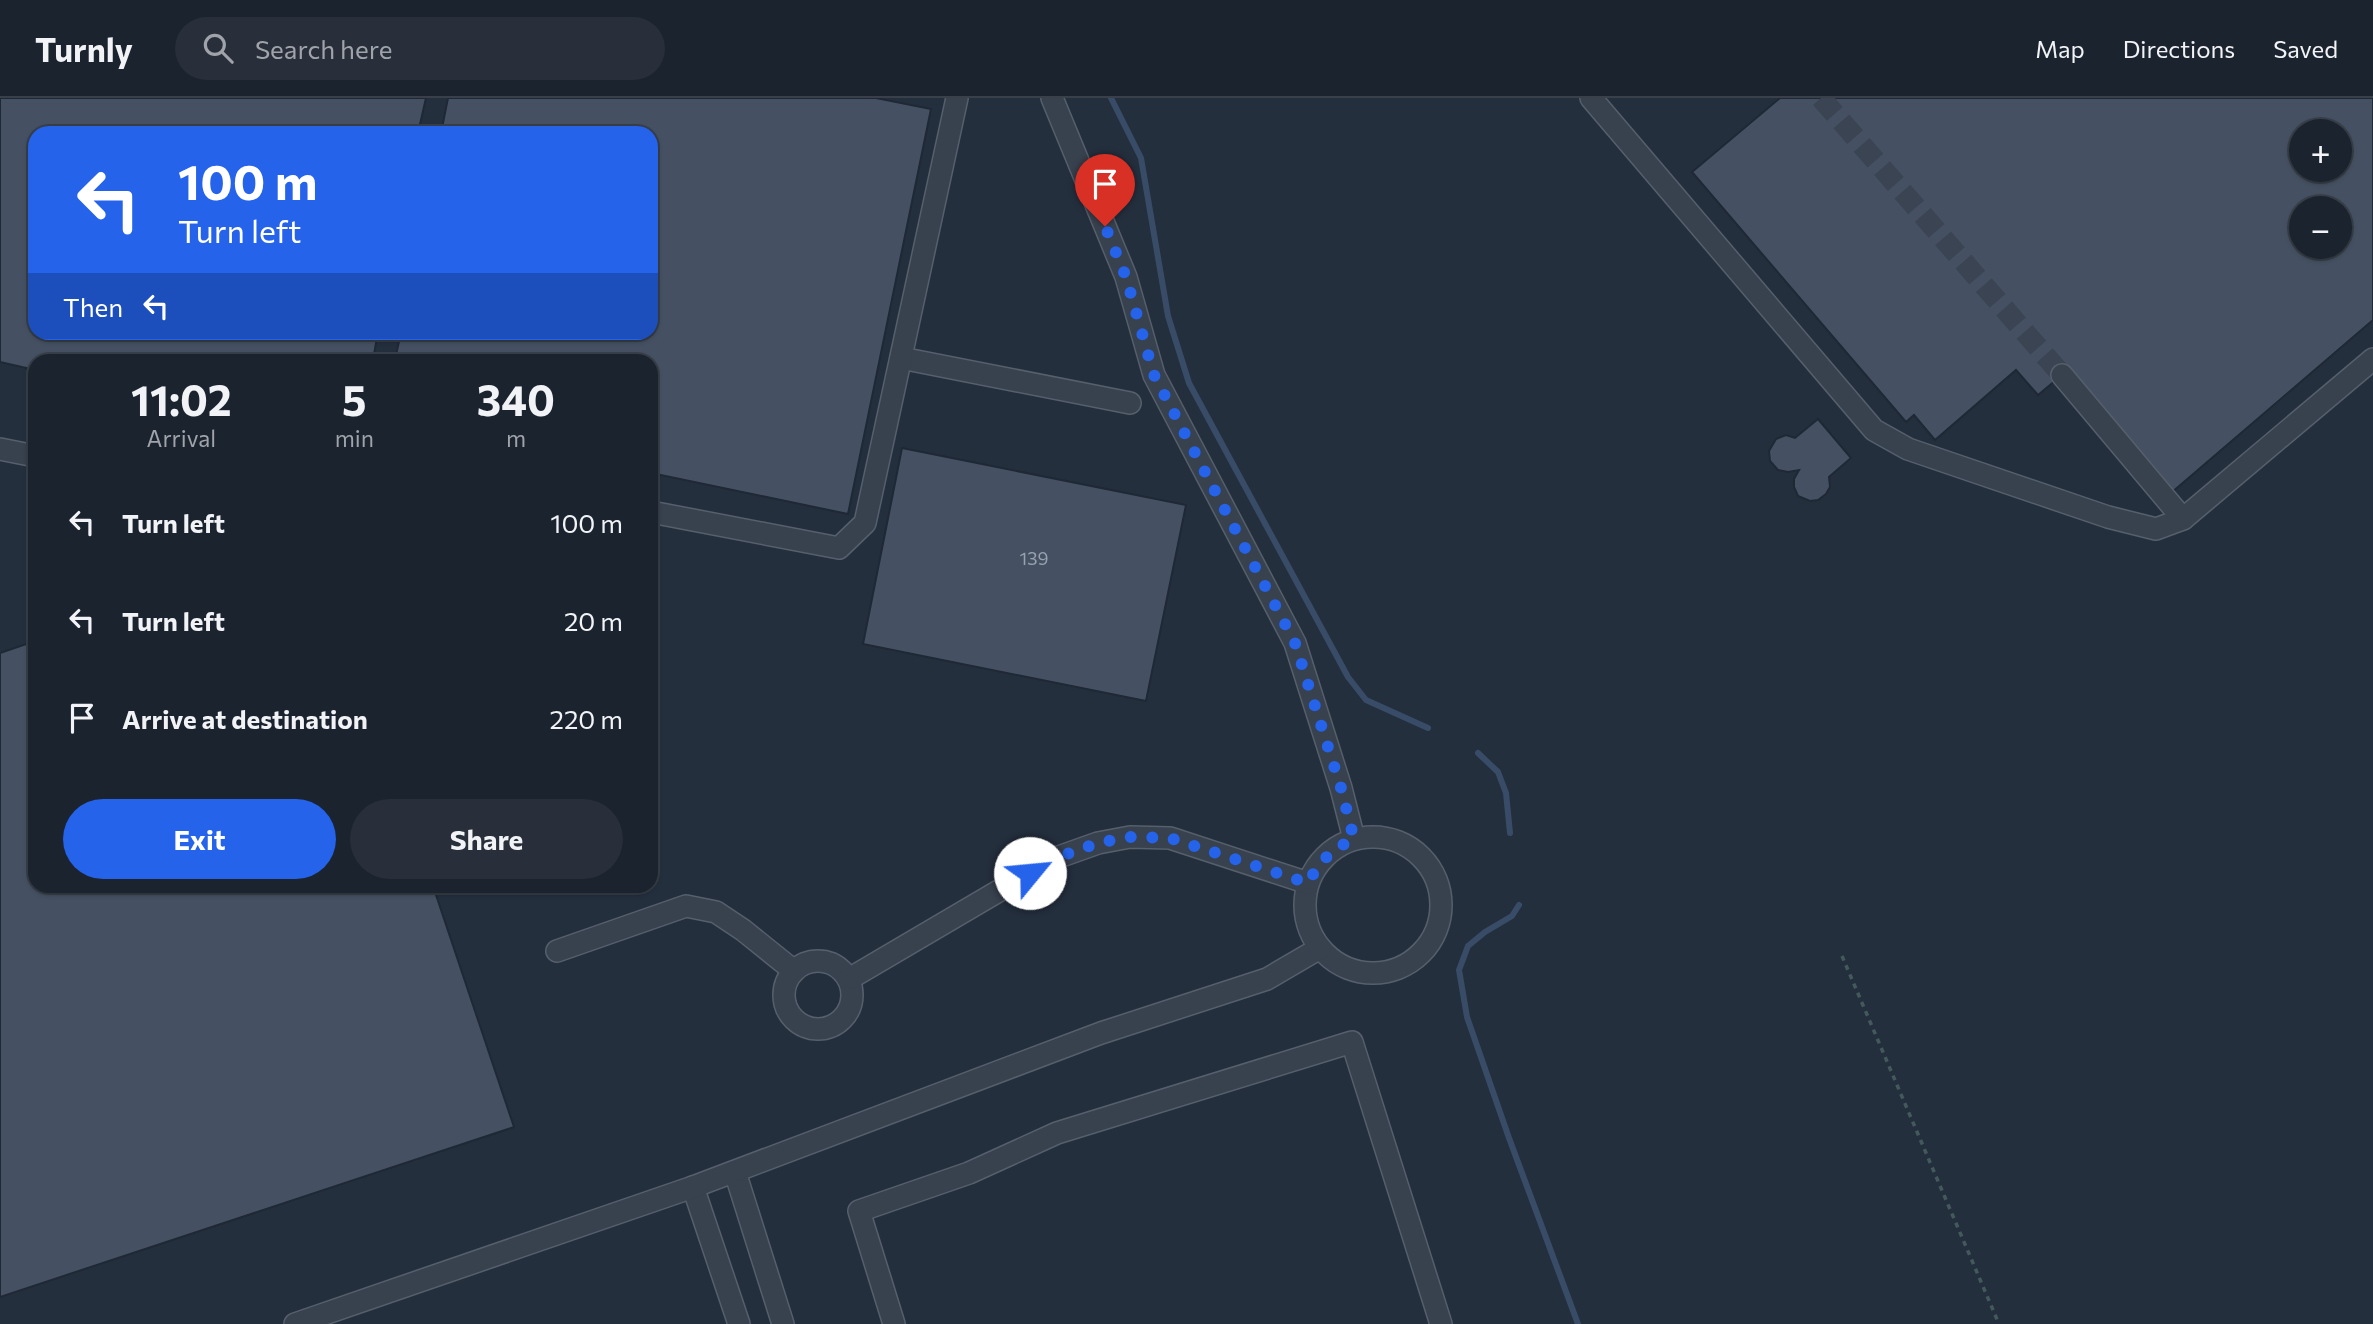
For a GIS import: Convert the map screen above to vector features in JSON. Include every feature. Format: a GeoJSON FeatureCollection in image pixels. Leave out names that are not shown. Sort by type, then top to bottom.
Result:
{"type":"FeatureCollection","features":[{"type":"Feature","properties":{"kind":"street"},"geometry":{"type":"LineString","coordinates":[[658,513],[839,548],[865,523],[957,98]]}},
{"type":"Feature","properties":{"kind":"street"},"geometry":{"type":"LineString","coordinates":[[1052,98],[1126,277],[1154,375],[1295,643],[1341,788],[1354,839]]}},
{"type":"Feature","properties":{"kind":"street"},"geometry":{"type":"LineString","coordinates":[[1591,98],[1874,430],[1908,449],[2108,517],[2156,529],[2183,519],[2373,359]]}},
{"type":"Feature","properties":{"kind":"street"},"geometry":{"type":"LineString","coordinates":[[901,358],[1130,403]]}},
{"type":"Feature","properties":{"kind":"street"},"geometry":{"type":"LineString","coordinates":[[2062,375],[2183,519]]}},
{"type":"Feature","properties":{"kind":"street"},"geometry":{"type":"LineString","coordinates":[[0,449],[28,455]]}},
{"type":"Feature","properties":{"kind":"street"},"geometry":{"type":"LineString","coordinates":[[1370,836],[1402,843],[1421,857],[1435,876],[1441,899],[1439,921],[1430,942],[1415,958],[1395,969],[1375,973],[1354,971],[1336,962],[1320,948],[1309,928],[1304,905],[1308,883],[1318,863],[1335,848],[1354,839],[1370,836]]}},
{"type":"Feature","properties":{"kind":"street"},"geometry":{"type":"LineString","coordinates":[[849,979],[1053,859],[1098,843],[1130,837],[1170,838],[1308,883]]}},
{"type":"Feature","properties":{"kind":"street"},"geometry":{"type":"LineString","coordinates":[[557,951],[687,906],[716,912],[794,971]]}},
{"type":"Feature","properties":{"kind":"street"},"geometry":{"type":"LineString","coordinates":[[295,1324],[693,1188],[1101,1033],[1267,979],[1320,948]]}},
{"type":"Feature","properties":{"kind":"street"},"geometry":{"type":"LineString","coordinates":[[821,961],[842,970],[849,979],[853,1001],[849,1011],[833,1027],[811,1029],[792,1018],[784,997],[785,985],[794,971],[809,962],[821,961]]}},
{"type":"Feature","properties":{"kind":"street"},"geometry":{"type":"LineString","coordinates":[[894,1324],[859,1211],[969,1172],[1057,1133],[1352,1042],[1441,1324]]}},
{"type":"Feature","properties":{"kind":"street"},"geometry":{"type":"LineString","coordinates":[[735,1172],[783,1324]]}},
{"type":"Feature","properties":{"kind":"street"},"geometry":{"type":"LineString","coordinates":[[693,1188],[739,1324]]}},
{"type":"Feature","properties":{"kind":"path"},"geometry":{"type":"LineString","coordinates":[[1842,956],[1999,1324]]}},
{"type":"Feature","properties":{"kind":"building"},"geometry":{"type":"Polygon","coordinates":[[[0,98],[426,98],[420,126],[28,126],[28,340],[377,340],[374,354],[28,354],[28,368],[0,362],[0,98]]]}},
{"type":"Feature","properties":{"kind":"building"},"geometry":{"type":"Polygon","coordinates":[[[448,98],[876,98],[931,109],[848,514],[658,474],[658,354],[396,354],[399,340],[658,340],[658,126],[442,126],[448,98]]]}},
{"type":"Feature","properties":{"kind":"building"},"geometry":{"type":"Polygon","coordinates":[[[1780,98],[2373,98],[2373,320],[2171,493],[2067,371],[2038,395],[2016,370],[1935,440],[1914,415],[1906,422],[1692,172],[1780,98]]]}},
{"type":"Feature","properties":{"kind":"building"},"geometry":{"type":"Polygon","coordinates":[[[1818,419],[1851,458],[1829,477],[1830,487],[1826,494],[1818,500],[1810,501],[1798,496],[1794,487],[1794,479],[1799,470],[1778,470],[1770,461],[1769,451],[1776,439],[1786,435],[1795,438],[1818,419]]]}},
{"type":"Feature","properties":{"kind":"building"},"geometry":{"type":"Polygon","coordinates":[[[902,448],[1186,505],[1146,701],[863,644],[902,448]]]}},
{"type":"Feature","properties":{"kind":"building"},"geometry":{"type":"Polygon","coordinates":[[[28,643],[28,893],[435,893],[514,1127],[0,1297],[0,653],[28,643]]]}},
{"type":"Feature","properties":{"kind":"waterway"},"geometry":{"type":"LineString","coordinates":[[1111,98],[1141,158],[1168,316],[1189,383],[1348,677],[1366,700],[1428,728]]}},
{"type":"Feature","properties":{"kind":"waterway"},"geometry":{"type":"LineString","coordinates":[[1478,753],[1498,772],[1506,793],[1510,833]]}},
{"type":"Feature","properties":{"kind":"waterway"},"geometry":{"type":"LineString","coordinates":[[1519,905],[1512,916],[1468,946],[1459,970],[1467,1017],[1578,1324]]}},
{"type":"Feature","properties":{"kind":"tunnel"},"geometry":{"type":"LineString","coordinates":[[1821,98],[2062,375]]}},
{"type":"Feature","properties":{"kind":"route"},"geometry":{"type":"LineString","coordinates":[[1030,873],[1053,859],[1098,843],[1130,837],[1170,838],[1308,883],[1318,863],[1335,848],[1354,839],[1341,788],[1295,643],[1154,375],[1126,277],[1105,226]]}}]}
